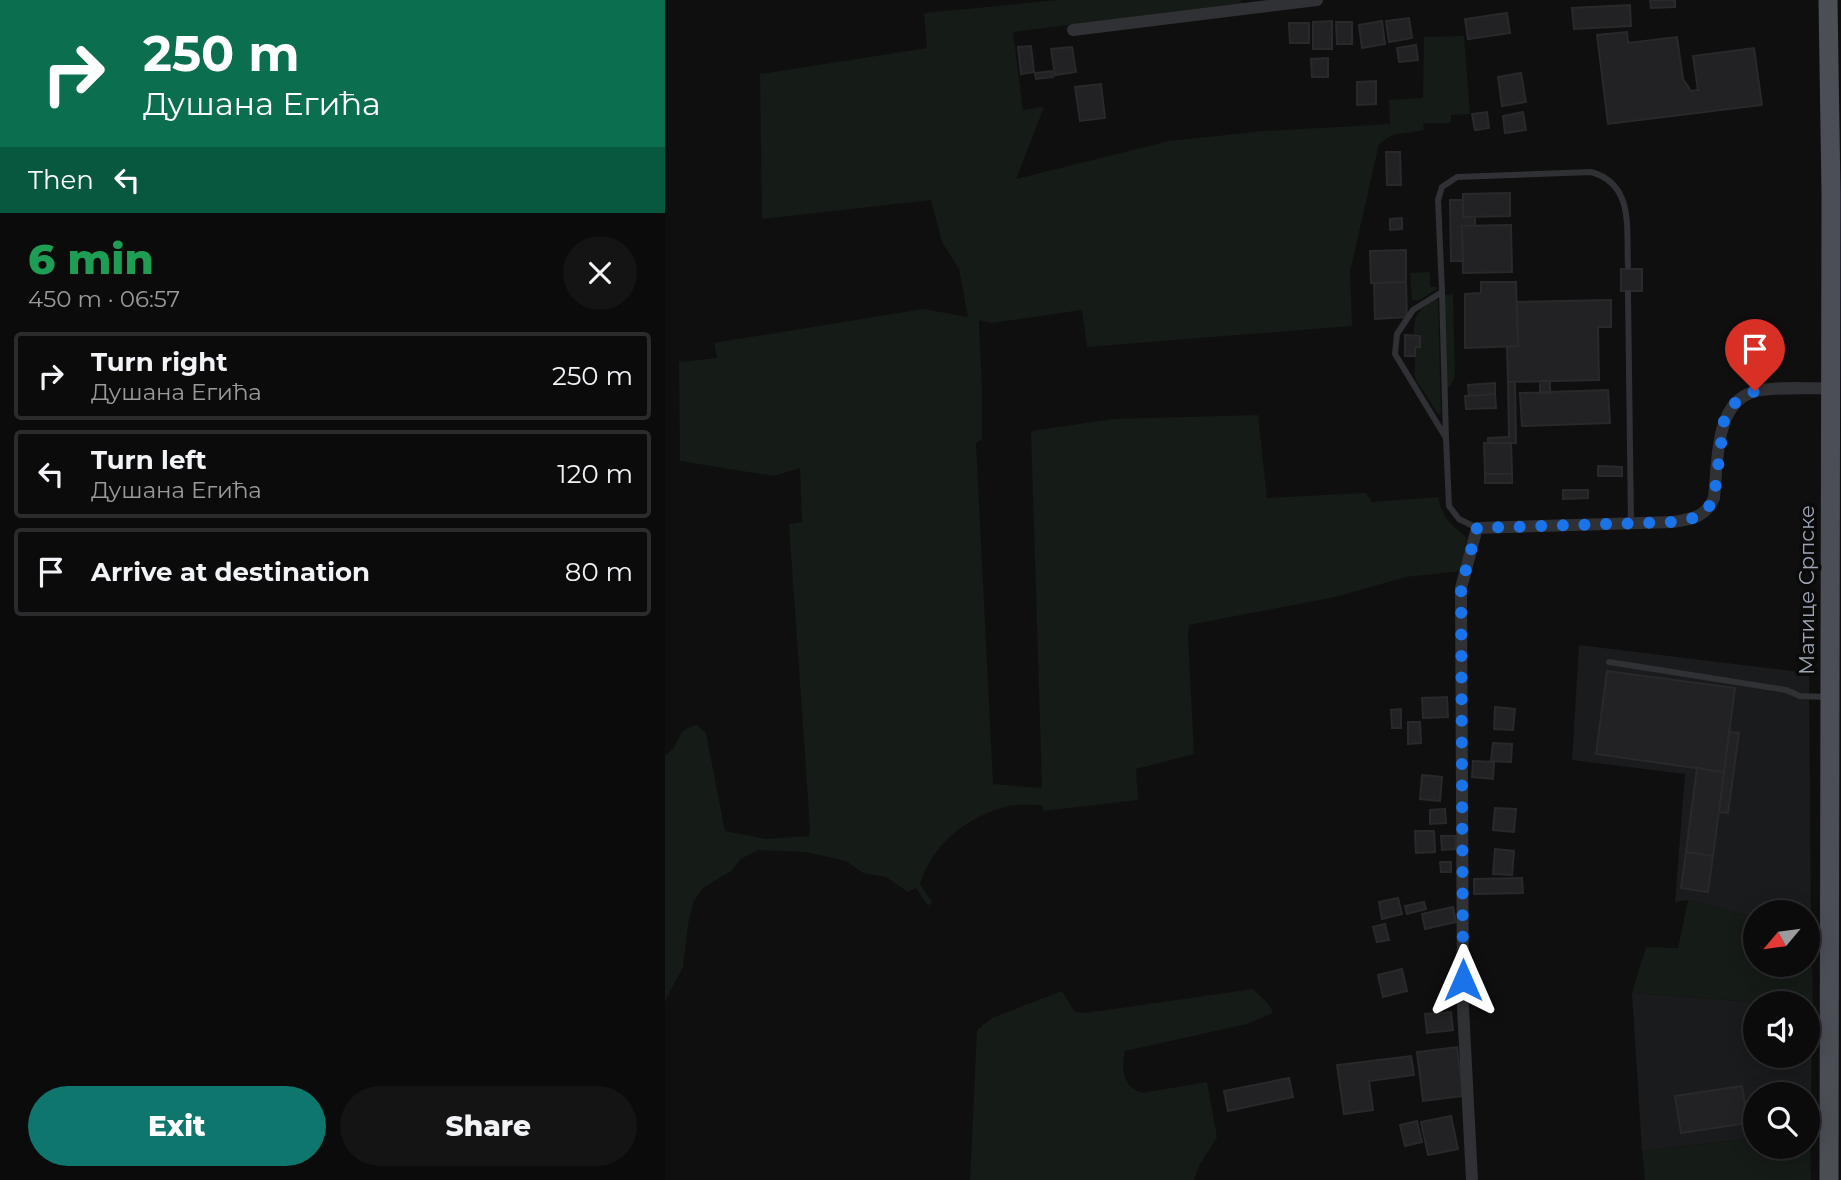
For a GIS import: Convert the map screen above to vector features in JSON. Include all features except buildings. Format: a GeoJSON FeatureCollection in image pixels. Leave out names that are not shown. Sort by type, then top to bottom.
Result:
{"type":"FeatureCollection","features":[{"type":"Feature","properties":{"kind":"main road","name":"Матице Српске"},"geometry":{"type":"LineString","coordinates":[[1828,0],[1831,193],[1829,1180]]}},
{"type":"Feature","properties":{"kind":"street"},"geometry":{"type":"LineString","coordinates":[[1073,30],[1317,0]]}},
{"type":"Feature","properties":{"kind":"street"},"geometry":{"type":"LineString","coordinates":[[1472,1180],[1464,1008],[1461,588],[1477,528],[1631,524],[1689,520],[1700,516],[1709,508],[1714,498],[1724,421],[1729,410],[1743,396],[1755,391],[1829,388]]}},
{"type":"Feature","properties":{"kind":"lane"},"geometry":{"type":"LineString","coordinates":[[1477,528],[1458,519],[1449,506],[1438,200],[1446,183],[1463,176],[1591,172],[1608,178],[1621,191],[1624,201],[1628,266]]}},
{"type":"Feature","properties":{"kind":"lane"},"geometry":{"type":"LineString","coordinates":[[1441,292],[1413,310],[1397,334],[1395,354],[1446,438]]}},
{"type":"Feature","properties":{"kind":"lane"},"geometry":{"type":"LineString","coordinates":[[1628,293],[1631,524]]}},
{"type":"Feature","properties":{"kind":"lane"},"geometry":{"type":"LineString","coordinates":[[1609,662],[1786,690],[1800,696],[1829,697]]}},
{"type":"Feature","properties":{"kind":"shaded area"},"geometry":{"type":"Polygon","coordinates":[[[1058,0],[1241,0],[1242,3],[1013,32],[1023,110],[1044,107],[1016,179],[1169,141],[1264,131],[1390,124],[1389,100],[1423,98],[1424,37],[1464,36],[1470,114],[1451,115],[1451,123],[1423,123],[1424,130],[1392,135],[1379,144],[1350,272],[1352,326],[1087,347],[1082,310],[991,323],[979,320],[982,439],[976,443],[993,784],[1042,788],[1031,431],[1113,419],[1258,415],[1267,498],[1366,493],[1372,502],[1438,497],[1445,517],[1467,538],[1461,571],[1406,577],[1335,597],[1189,625],[1194,754],[1136,769],[1138,800],[1043,811],[1042,805],[1012,805],[979,817],[954,834],[933,856],[920,884],[932,902],[928,906],[916,888],[908,892],[886,877],[863,873],[846,861],[806,852],[758,850],[741,859],[731,871],[703,888],[694,901],[688,924],[683,967],[665,1001],[665,755],[675,747],[681,734],[697,725],[706,733],[725,831],[766,839],[809,836],[810,828],[789,524],[802,522],[800,468],[774,476],[680,461],[679,362],[717,358],[714,343],[923,309],[968,317],[959,269],[942,242],[931,200],[762,219],[760,74],[927,48],[924,13],[1058,0]]]}},
{"type":"Feature","properties":{"kind":"shaded area"},"geometry":{"type":"Polygon","coordinates":[[[1430,272],[1430,287],[1437,289],[1418,301],[1412,300],[1410,273],[1430,272]]]}},
{"type":"Feature","properties":{"kind":"shaded area"},"geometry":{"type":"Polygon","coordinates":[[[1453,294],[1455,377],[1449,388],[1444,295],[1453,294]]]}},
{"type":"Feature","properties":{"kind":"shaded area"},"geometry":{"type":"Polygon","coordinates":[[[1438,299],[1441,415],[1437,413],[1415,378],[1415,347],[1420,346],[1420,336],[1414,336],[1416,317],[1438,299]]]}},
{"type":"Feature","properties":{"kind":"shaded area"},"geometry":{"type":"Polygon","coordinates":[[[1579,645],[1809,673],[1811,900],[1743,900],[1743,915],[1688,900],[1675,902],[1685,774],[1572,760],[1579,645]]]}},
{"type":"Feature","properties":{"kind":"shaded area"},"geometry":{"type":"Polygon","coordinates":[[[1688,900],[1743,915],[1743,977],[1812,977],[1813,991],[1743,991],[1743,1001],[1632,993],[1646,947],[1678,948],[1688,900]]]}},
{"type":"Feature","properties":{"kind":"shaded area"},"geometry":{"type":"Polygon","coordinates":[[[1253,989],[1270,1006],[1273,1013],[1247,1024],[1125,1051],[1123,1064],[1127,1082],[1142,1093],[1207,1082],[1217,1137],[1199,1166],[1194,1180],[970,1180],[977,1030],[992,1018],[1062,991],[1075,1012],[1086,1013],[1253,989]]]}},
{"type":"Feature","properties":{"kind":"shaded area"},"geometry":{"type":"Polygon","coordinates":[[[1632,993],[1743,1001],[1743,1068],[1812,1068],[1811,1082],[1743,1082],[1743,1139],[1642,1151],[1632,993]]]}},
{"type":"Feature","properties":{"kind":"shaded area"},"geometry":{"type":"Polygon","coordinates":[[[1743,1139],[1743,1159],[1811,1159],[1811,1180],[1645,1180],[1642,1151],[1743,1139]]]}},
{"type":"Feature","properties":{"kind":"route"},"geometry":{"type":"LineString","coordinates":[[1463,980],[1461,588],[1477,528],[1673,522],[1700,516],[1709,508],[1714,498],[1724,421],[1735,403],[1755,391]]}}]}
